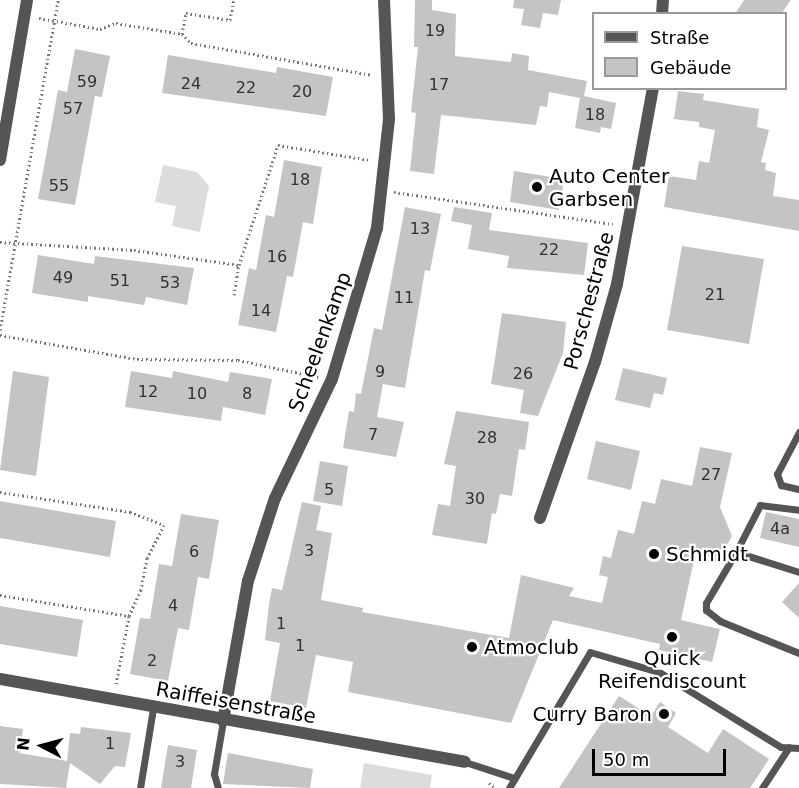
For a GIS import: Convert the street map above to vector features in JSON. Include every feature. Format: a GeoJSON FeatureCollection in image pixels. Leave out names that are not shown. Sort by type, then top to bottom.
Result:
{"type":"FeatureCollection","features":[{"type":"Feature","properties":{"kind":"street"},"geometry":{"type":"LineString","coordinates":[[0,160],[27,0]]}},
{"type":"Feature","properties":{"kind":"street","name":"Scheelenkamp"},"geometry":{"type":"LineString","coordinates":[[222,721],[248,581],[275,498],[332,379],[368,267],[384,190],[387,163],[388,78],[384,0]]}},
{"type":"Feature","properties":{"kind":"street","name":"Porschestraße"},"geometry":{"type":"LineString","coordinates":[[540,518],[595,362],[630,227],[653,90]]}},
{"type":"Feature","properties":{"kind":"street","name":"Raiffeisenstraße"},"geometry":{"type":"LineString","coordinates":[[0,679],[153,709],[465,762]]}},
{"type":"Feature","properties":{"kind":"lane"},"geometry":{"type":"LineString","coordinates":[[799,432],[777,474],[781,485],[799,489]]}},
{"type":"Feature","properties":{"kind":"lane"},"geometry":{"type":"LineString","coordinates":[[799,510],[760,505],[706,603],[706,610],[720,621],[799,653]]}},
{"type":"Feature","properties":{"kind":"lane"},"geometry":{"type":"LineString","coordinates":[[736,552],[799,572]]}},
{"type":"Feature","properties":{"kind":"lane"},"geometry":{"type":"LineString","coordinates":[[509,788],[590,652],[660,672],[781,747],[799,748]]}},
{"type":"Feature","properties":{"kind":"lane"},"geometry":{"type":"LineString","coordinates":[[140,788],[153,709]]}},
{"type":"Feature","properties":{"kind":"lane"},"geometry":{"type":"LineString","coordinates":[[218,788],[214,774],[222,721]]}},
{"type":"Feature","properties":{"kind":"lane"},"geometry":{"type":"LineString","coordinates":[[762,788],[789,747]]}},
{"type":"Feature","properties":{"kind":"lane"},"geometry":{"type":"LineString","coordinates":[[465,762],[514,778]]}},
{"type":"Feature","properties":{"kind":"path"},"geometry":{"type":"LineString","coordinates":[[0,330],[58,0]]}},
{"type":"Feature","properties":{"kind":"path"},"geometry":{"type":"LineString","coordinates":[[182,34],[186,13],[230,20],[234,0]]}},
{"type":"Feature","properties":{"kind":"path"},"geometry":{"type":"LineString","coordinates":[[25,16],[100,29],[116,23],[182,34],[191,43],[388,78]]}},
{"type":"Feature","properties":{"kind":"path"},"geometry":{"type":"LineString","coordinates":[[234,295],[239,265],[278,145],[387,163]]}},
{"type":"Feature","properties":{"kind":"path"},"geometry":{"type":"LineString","coordinates":[[384,190],[630,227]]}},
{"type":"Feature","properties":{"kind":"path"},"geometry":{"type":"LineString","coordinates":[[0,242],[16,245],[134,250],[239,265]]}},
{"type":"Feature","properties":{"kind":"path"},"geometry":{"type":"LineString","coordinates":[[0,335],[137,359],[238,360],[332,379]]}},
{"type":"Feature","properties":{"kind":"path"},"geometry":{"type":"LineString","coordinates":[[0,492],[130,512],[164,525],[147,558],[141,590],[129,616],[113,701]]}},
{"type":"Feature","properties":{"kind":"path"},"geometry":{"type":"LineString","coordinates":[[0,595],[129,616]]}},
{"type":"Feature","properties":{"kind":"shaded area"},"geometry":{"type":"Polygon","coordinates":[[[163,165],[197,172],[209,186],[200,232],[172,226],[176,206],[155,202],[163,165]]]}},
{"type":"Feature","properties":{"kind":"shaded area"},"geometry":{"type":"Polygon","coordinates":[[[364,763],[432,775],[430,788],[360,788],[364,763]]]}},
{"type":"Feature","properties":{"kind":"building"},"geometry":{"type":"Polygon","coordinates":[[[415,0],[432,0],[432,10],[456,14],[455,56],[511,62],[512,53],[529,56],[528,70],[587,81],[584,96],[616,103],[611,129],[601,127],[600,133],[575,128],[580,98],[549,92],[547,107],[540,106],[536,125],[441,115],[434,174],[410,171],[416,113],[411,112],[418,47],[414,47],[415,0]]]}},
{"type":"Feature","properties":{"kind":"building"},"geometry":{"type":"Polygon","coordinates":[[[514,0],[561,0],[558,15],[543,13],[540,28],[521,25],[524,9],[513,8],[514,0]]]}},
{"type":"Feature","properties":{"kind":"building"},"geometry":{"type":"Polygon","coordinates":[[[744,0],[791,0],[782,12],[736,12],[744,0]]]}},
{"type":"Feature","properties":{"kind":"building"},"geometry":{"type":"Polygon","coordinates":[[[75,49],[110,56],[102,97],[95,96],[75,205],[38,199],[58,90],[67,92],[75,49]]]}},
{"type":"Feature","properties":{"kind":"building"},"geometry":{"type":"Polygon","coordinates":[[[168,55],[276,73],[277,67],[333,77],[326,116],[162,93],[168,55]]]}},
{"type":"Feature","properties":{"kind":"building"},"geometry":{"type":"Polygon","coordinates":[[[678,91],[704,94],[703,100],[759,109],[757,127],[769,130],[761,162],[766,163],[765,170],[776,173],[773,196],[799,200],[799,231],[664,207],[669,176],[696,180],[699,161],[709,163],[715,130],[699,127],[699,122],[674,119],[678,91]]]}},
{"type":"Feature","properties":{"kind":"building"},"geometry":{"type":"Polygon","coordinates":[[[284,160],[322,167],[313,224],[303,222],[293,277],[287,276],[276,332],[238,325],[249,268],[256,270],[266,215],[274,217],[284,160]]]}},
{"type":"Feature","properties":{"kind":"building","name":"Auto Center Garbsen"},"geometry":{"type":"Polygon","coordinates":[[[514,171],[564,179],[559,210],[510,202],[514,171]]]}},
{"type":"Feature","properties":{"kind":"building"},"geometry":{"type":"Polygon","coordinates":[[[405,207],[441,214],[430,271],[425,270],[405,388],[383,384],[377,417],[404,422],[396,457],[343,448],[349,411],[354,412],[356,393],[361,394],[374,328],[382,330],[405,207]]]}},
{"type":"Feature","properties":{"kind":"building"},"geometry":{"type":"Polygon","coordinates":[[[454,207],[492,213],[489,230],[588,243],[584,275],[507,268],[509,256],[468,249],[472,225],[451,221],[454,207]]]}},
{"type":"Feature","properties":{"kind":"building"},"geometry":{"type":"Polygon","coordinates":[[[682,246],[764,259],[749,344],[667,330],[682,246]]]}},
{"type":"Feature","properties":{"kind":"building"},"geometry":{"type":"Polygon","coordinates":[[[38,255],[94,264],[95,256],[194,268],[187,305],[146,297],[144,305],[88,296],[88,302],[32,293],[38,255]]]}},
{"type":"Feature","properties":{"kind":"building"},"geometry":{"type":"Polygon","coordinates":[[[502,313],[566,322],[563,353],[538,416],[520,413],[524,390],[491,384],[502,313]]]}},
{"type":"Feature","properties":{"kind":"building"},"geometry":{"type":"Polygon","coordinates":[[[623,368],[667,378],[663,395],[654,393],[650,408],[615,400],[623,368]]]}},
{"type":"Feature","properties":{"kind":"building"},"geometry":{"type":"Polygon","coordinates":[[[13,371],[49,377],[36,476],[0,470],[13,371]]]}},
{"type":"Feature","properties":{"kind":"building"},"geometry":{"type":"Polygon","coordinates":[[[131,371],[172,378],[173,371],[228,382],[230,372],[272,379],[265,415],[223,407],[221,421],[125,407],[131,371]]]}},
{"type":"Feature","properties":{"kind":"building"},"geometry":{"type":"Polygon","coordinates":[[[456,411],[529,422],[525,450],[519,449],[512,496],[500,494],[496,514],[492,513],[487,544],[432,535],[438,504],[450,506],[456,466],[444,464],[456,411]]]}},
{"type":"Feature","properties":{"kind":"building"},"geometry":{"type":"Polygon","coordinates":[[[596,441],[640,451],[631,490],[587,479],[596,441]]]}},
{"type":"Feature","properties":{"kind":"building"},"geometry":{"type":"Polygon","coordinates":[[[700,447],[732,453],[720,507],[732,536],[718,562],[696,551],[681,620],[720,629],[712,662],[659,650],[660,644],[553,620],[511,723],[348,692],[353,662],[316,655],[306,708],[270,701],[280,643],[265,640],[269,604],[272,588],[282,590],[302,502],[321,506],[316,530],[332,533],[321,600],[363,608],[362,612],[509,638],[521,575],[574,588],[569,596],[602,603],[608,577],[599,575],[603,556],[611,558],[618,530],[634,534],[642,501],[655,504],[661,479],[692,486],[700,447]]]}},
{"type":"Feature","properties":{"kind":"building"},"geometry":{"type":"Polygon","coordinates":[[[320,461],[348,466],[342,506],[313,501],[320,461]]]}},
{"type":"Feature","properties":{"kind":"building"},"geometry":{"type":"Polygon","coordinates":[[[0,501],[116,521],[110,557],[0,538],[0,501]]]}},
{"type":"Feature","properties":{"kind":"building"},"geometry":{"type":"Polygon","coordinates":[[[766,512],[799,519],[799,547],[760,538],[766,512]]]}},
{"type":"Feature","properties":{"kind":"building"},"geometry":{"type":"Polygon","coordinates":[[[181,514],[219,520],[209,579],[198,577],[189,630],[178,628],[168,681],[130,674],[140,618],[150,619],[159,564],[172,566],[181,514]]]}},
{"type":"Feature","properties":{"kind":"building"},"geometry":{"type":"Polygon","coordinates":[[[799,583],[799,618],[782,602],[799,583]]]}},
{"type":"Feature","properties":{"kind":"building"},"geometry":{"type":"Polygon","coordinates":[[[0,606],[83,620],[77,657],[0,644],[0,606]]]}},
{"type":"Feature","properties":{"kind":"building"},"geometry":{"type":"Polygon","coordinates":[[[619,696],[651,716],[660,702],[676,713],[668,727],[708,753],[723,729],[769,759],[750,788],[559,788],[619,696]]]}},
{"type":"Feature","properties":{"kind":"building"},"geometry":{"type":"Polygon","coordinates":[[[0,726],[23,729],[19,753],[67,761],[70,733],[80,734],[81,727],[131,733],[125,767],[115,766],[100,784],[70,763],[66,788],[0,784],[0,726]]]}},
{"type":"Feature","properties":{"kind":"building"},"geometry":{"type":"Polygon","coordinates":[[[168,745],[197,750],[191,788],[161,788],[168,745]]]}},
{"type":"Feature","properties":{"kind":"building"},"geometry":{"type":"Polygon","coordinates":[[[228,753],[313,769],[310,788],[223,784],[228,753]]]}},
{"type":"Feature","properties":{"kind":"place","name":"Auto Center Garbsen"},"geometry":{"type":"Point","coordinates":[537,187]}},
{"type":"Feature","properties":{"kind":"place","name":"Schmidt"},"geometry":{"type":"Point","coordinates":[654,554]}},
{"type":"Feature","properties":{"kind":"place","name":"Quick Reifendiscount"},"geometry":{"type":"Point","coordinates":[672,637]}},
{"type":"Feature","properties":{"kind":"place","name":"Atmoclub"},"geometry":{"type":"Point","coordinates":[472,647]}},
{"type":"Feature","properties":{"kind":"place","name":"Curry Baron"},"geometry":{"type":"Point","coordinates":[664,714]}}]}
